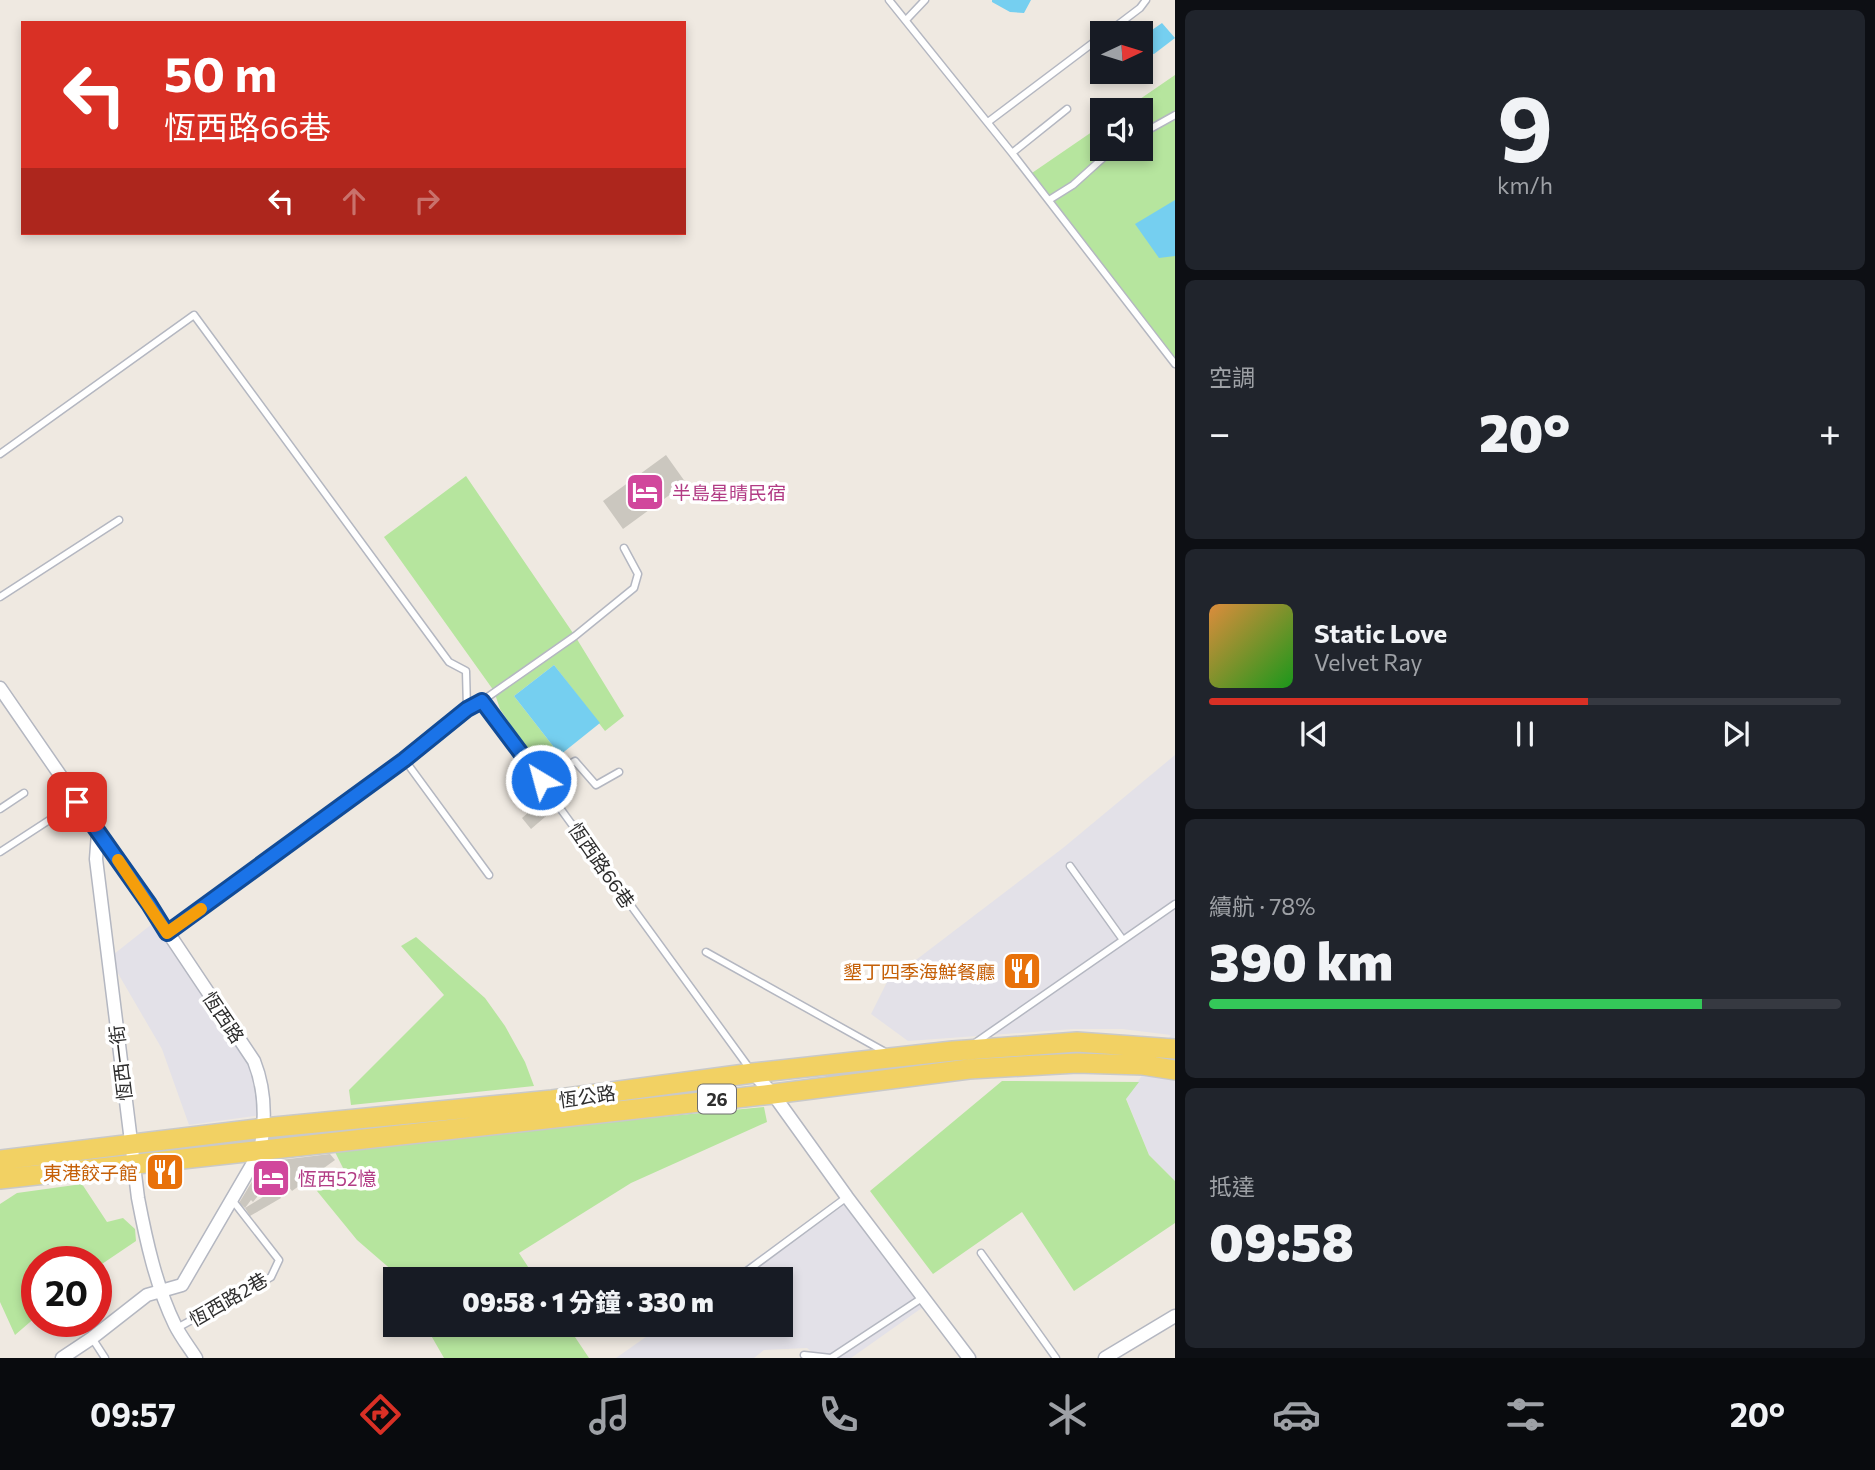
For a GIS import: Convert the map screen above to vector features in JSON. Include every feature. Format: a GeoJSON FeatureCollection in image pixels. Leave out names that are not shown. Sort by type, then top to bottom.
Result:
{"type":"FeatureCollection","features":[{"type":"Feature","properties":{"kind":"main road","name":"恆公路"},"geometry":{"type":"LineString","coordinates":[[0,1160],[264,1128],[552,1100],[753,1073],[964,1050],[1077,1042],[1175,1049]]}},
{"type":"Feature","properties":{"kind":"main road","name":"恆公路"},"geometry":{"type":"LineString","coordinates":[[0,1179],[1013,1065],[1143,1065],[1175,1070]]}},
{"type":"Feature","properties":{"kind":"street","name":"恆西路"},"geometry":{"type":"LineString","coordinates":[[0,688],[254,1061],[264,1097],[264,1128],[260,1151],[182,1286],[147,1295],[62,1358]]}},
{"type":"Feature","properties":{"kind":"street","name":"恆西一街"},"geometry":{"type":"LineString","coordinates":[[98,833],[96,859],[132,1166],[143,1226],[162,1290]]}},
{"type":"Feature","properties":{"kind":"street"},"geometry":{"type":"LineString","coordinates":[[753,1073],[773,1094],[969,1358]]}},
{"type":"Feature","properties":{"kind":"street"},"geometry":{"type":"LineString","coordinates":[[162,1290],[177,1328],[196,1358]]}},
{"type":"Feature","properties":{"kind":"street"},"geometry":{"type":"LineString","coordinates":[[1105,1358],[1173,1323]]}},
{"type":"Feature","properties":{"kind":"lane"},"geometry":{"type":"LineString","coordinates":[[889,0],[988,122],[1175,365]]}},
{"type":"Feature","properties":{"kind":"lane"},"geometry":{"type":"LineString","coordinates":[[905,20],[925,0]]}},
{"type":"Feature","properties":{"kind":"lane"},"geometry":{"type":"LineString","coordinates":[[1123,21],[1146,0]]}},
{"type":"Feature","properties":{"kind":"lane"},"geometry":{"type":"LineString","coordinates":[[988,122],[1090,46]]}},
{"type":"Feature","properties":{"kind":"lane"},"geometry":{"type":"LineString","coordinates":[[1012,153],[1067,109]]}},
{"type":"Feature","properties":{"kind":"lane"},"geometry":{"type":"LineString","coordinates":[[1153,127],[1175,115]]}},
{"type":"Feature","properties":{"kind":"lane"},"geometry":{"type":"LineString","coordinates":[[1049,200],[1073,185],[1100,161]]}},
{"type":"Feature","properties":{"kind":"lane"},"geometry":{"type":"LineString","coordinates":[[0,454],[194,315],[449,662],[466,671],[467,709]]}},
{"type":"Feature","properties":{"kind":"lane"},"geometry":{"type":"LineString","coordinates":[[0,597],[119,520]]}},
{"type":"Feature","properties":{"kind":"lane"},"geometry":{"type":"LineString","coordinates":[[167,933],[404,760],[467,709],[575,636],[634,589],[638,574],[624,548]]}},
{"type":"Feature","properties":{"kind":"lane","name":"恆西路66巷"},"geometry":{"type":"LineString","coordinates":[[482,701],[753,1073]]}},
{"type":"Feature","properties":{"kind":"lane"},"geometry":{"type":"LineString","coordinates":[[404,760],[489,875]]}},
{"type":"Feature","properties":{"kind":"lane"},"geometry":{"type":"LineString","coordinates":[[541,780],[575,761],[596,785],[619,772]]}},
{"type":"Feature","properties":{"kind":"lane"},"geometry":{"type":"LineString","coordinates":[[0,809],[24,793]]}},
{"type":"Feature","properties":{"kind":"lane"},"geometry":{"type":"LineString","coordinates":[[0,853],[77,802]]}},
{"type":"Feature","properties":{"kind":"lane"},"geometry":{"type":"LineString","coordinates":[[1070,866],[1123,940]]}},
{"type":"Feature","properties":{"kind":"lane"},"geometry":{"type":"LineString","coordinates":[[964,1050],[1175,904]]}},
{"type":"Feature","properties":{"kind":"lane"},"geometry":{"type":"LineString","coordinates":[[706,953],[895,1057]]}},
{"type":"Feature","properties":{"kind":"lane"},"geometry":{"type":"LineString","coordinates":[[752,1267],[847,1197]]}},
{"type":"Feature","properties":{"kind":"lane","name":"恆西路2巷"},"geometry":{"type":"LineString","coordinates":[[177,1328],[271,1277],[276,1270],[279,1260],[233,1201]]}},
{"type":"Feature","properties":{"kind":"lane"},"geometry":{"type":"LineString","coordinates":[[981,1254],[1056,1358]]}},
{"type":"Feature","properties":{"kind":"lane"},"geometry":{"type":"LineString","coordinates":[[804,1355],[831,1357],[924,1297]]}},
{"type":"Feature","properties":{"kind":"lane"},"geometry":{"type":"LineString","coordinates":[[92,1338],[104,1358]]}},
{"type":"Feature","properties":{"kind":"shaded area"},"geometry":{"type":"Polygon","coordinates":[[[1175,755],[1175,1181],[1149,1155],[1126,1098],[1171,1035],[1122,1029],[1073,1029],[908,1041],[871,1014],[887,982],[1063,848],[1175,755]]]}},
{"type":"Feature","properties":{"kind":"shaded area"},"geometry":{"type":"Polygon","coordinates":[[[162,916],[258,1059],[268,1087],[268,1114],[189,1125],[162,1049],[109,958],[162,916]]]}},
{"type":"Feature","properties":{"kind":"shaded area"},"geometry":{"type":"Polygon","coordinates":[[[842,1197],[926,1305],[851,1358],[819,1358],[807,1348],[764,1350],[754,1358],[616,1358],[646,1337],[793,1337],[793,1267],[744,1267],[842,1197]]]}},
{"type":"Feature","properties":{"kind":"green space"},"geometry":{"type":"Polygon","coordinates":[[[1175,75],[1175,364],[1029,175],[1090,133],[1090,161],[1153,161],[1153,98],[1141,98],[1175,75]]]}},
{"type":"Feature","properties":{"kind":"green space"},"geometry":{"type":"Polygon","coordinates":[[[466,476],[575,636],[624,716],[605,731],[554,665],[514,696],[560,755],[541,771],[500,709],[494,691],[384,537],[466,476]]]}},
{"type":"Feature","properties":{"kind":"green space"},"geometry":{"type":"Polygon","coordinates":[[[416,937],[485,998],[505,1026],[525,1062],[534,1086],[351,1105],[349,1090],[444,995],[401,946],[416,937]]]}},
{"type":"Feature","properties":{"kind":"green space"},"geometry":{"type":"Polygon","coordinates":[[[1002,1081],[1139,1082],[1126,1099],[1149,1155],[1175,1181],[1175,1223],[1074,1291],[1022,1212],[933,1274],[870,1191],[1002,1081]]]}},
{"type":"Feature","properties":{"kind":"green space"},"geometry":{"type":"Polygon","coordinates":[[[764,1107],[767,1122],[631,1183],[519,1253],[528,1267],[388,1267],[357,1240],[317,1191],[346,1174],[333,1148],[764,1107]]]}},
{"type":"Feature","properties":{"kind":"green space"},"geometry":{"type":"Polygon","coordinates":[[[82,1184],[107,1222],[123,1218],[135,1229],[136,1241],[112,1257],[112,1246],[21,1246],[21,1330],[15,1335],[0,1302],[0,1204],[17,1193],[82,1184]]]}},
{"type":"Feature","properties":{"kind":"green space"},"geometry":{"type":"Polygon","coordinates":[[[432,1337],[575,1337],[589,1358],[444,1358],[432,1337]]]}},
{"type":"Feature","properties":{"kind":"water"},"geometry":{"type":"Polygon","coordinates":[[[992,0],[1031,0],[1024,13],[1010,12],[992,0]]]}},
{"type":"Feature","properties":{"kind":"water"},"geometry":{"type":"Polygon","coordinates":[[[1162,23],[1175,38],[1154,54],[1153,54],[1153,29],[1162,23]]]}},
{"type":"Feature","properties":{"kind":"water"},"geometry":{"type":"Polygon","coordinates":[[[1175,200],[1175,256],[1159,258],[1135,224],[1175,200]]]}},
{"type":"Feature","properties":{"kind":"water"},"geometry":{"type":"Polygon","coordinates":[[[554,665],[600,723],[560,755],[514,696],[554,665]]]}},
{"type":"Feature","properties":{"kind":"building","name":"半島星晴民宿"},"geometry":{"type":"Polygon","coordinates":[[[666,455],[686,483],[623,529],[603,501],[666,455]]]}},
{"type":"Feature","properties":{"kind":"building"},"geometry":{"type":"Polygon","coordinates":[[[550,794],[559,805],[531,829],[522,818],[550,794]]]}},
{"type":"Feature","properties":{"kind":"building"},"geometry":{"type":"Polygon","coordinates":[[[330,1154],[335,1160],[292,1191],[284,1180],[269,1193],[265,1187],[245,1208],[239,1203],[264,1162],[330,1154]]]}},
{"type":"Feature","properties":{"kind":"building"},"geometry":{"type":"Polygon","coordinates":[[[276,1189],[281,1198],[250,1216],[245,1208],[276,1189]]]}},
{"type":"Feature","properties":{"kind":"slow traffic"},"geometry":{"type":"LineString","coordinates":[[118,860],[167,933],[201,909]]}},
{"type":"Feature","properties":{"kind":"place","name":"半島星晴民宿"},"geometry":{"type":"Point","coordinates":[645,492]}},
{"type":"Feature","properties":{"kind":"place","name":"墾丁四季海鮮餐廳"},"geometry":{"type":"Point","coordinates":[1022,971]}},
{"type":"Feature","properties":{"kind":"place","name":"東港餃子館"},"geometry":{"type":"Point","coordinates":[165,1172]}},
{"type":"Feature","properties":{"kind":"place","name":"恆西52憶"},"geometry":{"type":"Point","coordinates":[271,1178]}},
{"type":"Feature","properties":{"kind":"route"},"geometry":{"type":"LineString","coordinates":[[77,802],[167,933],[404,760],[467,709],[482,701],[541,780]]}}]}
